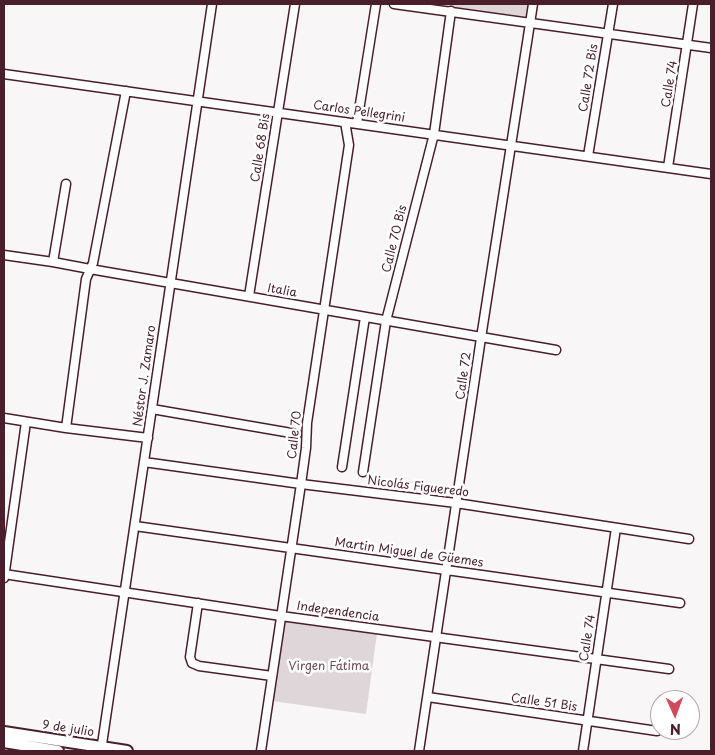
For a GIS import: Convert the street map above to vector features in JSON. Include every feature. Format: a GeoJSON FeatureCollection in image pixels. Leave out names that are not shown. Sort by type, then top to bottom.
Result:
{"type":"FeatureCollection","features":[{"type":"Feature","properties":{"kind":"main road","name":"9 de julio"},"geometry":{"type":"LineString","coordinates":[[4,732],[102,749],[128,751]]}},
{"type":"Feature","properties":{"kind":"main road","name":"9 de julio"},"geometry":{"type":"LineString","coordinates":[[4,742],[58,751]]}},
{"type":"Feature","properties":{"kind":"street","name":"Néstor J. Zamaro"},"geometry":{"type":"LineString","coordinates":[[102,749],[212,4]]}},
{"type":"Feature","properties":{"kind":"street","name":"Calle 68 Bis"},"geometry":{"type":"LineString","coordinates":[[248,296],[295,4]]}},
{"type":"Feature","properties":{"kind":"street"},"geometry":{"type":"LineString","coordinates":[[357,123],[376,4]]}},
{"type":"Feature","properties":{"kind":"street"},"geometry":{"type":"LineString","coordinates":[[394,4],[711,48]]}},
{"type":"Feature","properties":{"kind":"street","name":"Calle 72"},"geometry":{"type":"LineString","coordinates":[[419,751],[533,4]]}},
{"type":"Feature","properties":{"kind":"street","name":"Calle 72 Bis"},"geometry":{"type":"LineString","coordinates":[[588,156],[613,4]]}},
{"type":"Feature","properties":{"kind":"street","name":"Calle 74"},"geometry":{"type":"LineString","coordinates":[[668,167],[693,4]]}},
{"type":"Feature","properties":{"kind":"street","name":"Calle 70 Bis"},"geometry":{"type":"LineString","coordinates":[[363,472],[386,321],[434,134],[451,11]]}},
{"type":"Feature","properties":{"kind":"street","name":"Carlos Pellegrini"},"geometry":{"type":"LineString","coordinates":[[4,74],[711,174]]}},
{"type":"Feature","properties":{"kind":"street"},"geometry":{"type":"LineString","coordinates":[[66,428],[86,280],[93,263],[126,91]]}},
{"type":"Feature","properties":{"kind":"street","name":"Calle 70"},"geometry":{"type":"LineString","coordinates":[[261,751],[301,484],[307,423],[349,145],[345,122]]}},
{"type":"Feature","properties":{"kind":"street"},"geometry":{"type":"LineString","coordinates":[[53,262],[66,184]]}},
{"type":"Feature","properties":{"kind":"street","name":"Italia"},"geometry":{"type":"LineString","coordinates":[[4,255],[556,350]]}},
{"type":"Feature","properties":{"kind":"street"},"geometry":{"type":"LineString","coordinates":[[342,467],[365,317]]}},
{"type":"Feature","properties":{"kind":"street"},"geometry":{"type":"LineString","coordinates":[[152,409],[297,434]]}},
{"type":"Feature","properties":{"kind":"street"},"geometry":{"type":"LineString","coordinates":[[4,418],[148,438]]}},
{"type":"Feature","properties":{"kind":"street"},"geometry":{"type":"LineString","coordinates":[[4,578],[26,422]]}},
{"type":"Feature","properties":{"kind":"street","name":"Nicolás Figueredo"},"geometry":{"type":"LineString","coordinates":[[144,462],[456,503],[689,539]]}},
{"type":"Feature","properties":{"kind":"street","name":"Martin Miguel de Güemes"},"geometry":{"type":"LineString","coordinates":[[135,526],[680,603]]}},
{"type":"Feature","properties":{"kind":"street","name":"Calle 74"},"geometry":{"type":"LineString","coordinates":[[582,751],[616,528]]}},
{"type":"Feature","properties":{"kind":"street","name":"Independencia"},"geometry":{"type":"LineString","coordinates":[[4,574],[281,616],[669,669]]}},
{"type":"Feature","properties":{"kind":"street"},"geometry":{"type":"LineString","coordinates":[[198,603],[190,657],[192,663],[199,666],[272,676]]}},
{"type":"Feature","properties":{"kind":"street","name":"Calle 51 Bis"},"geometry":{"type":"LineString","coordinates":[[428,697],[650,730]]}},
{"type":"Feature","properties":{"kind":"green space"},"geometry":{"type":"Polygon","coordinates":[[[394,4],[533,4],[530,22],[394,4]]]}},
{"type":"Feature","properties":{"kind":"green space","name":"Virgen Fátima"},"geometry":{"type":"Polygon","coordinates":[[[283,619],[377,633],[366,714],[272,701],[283,619]]]}}]}
